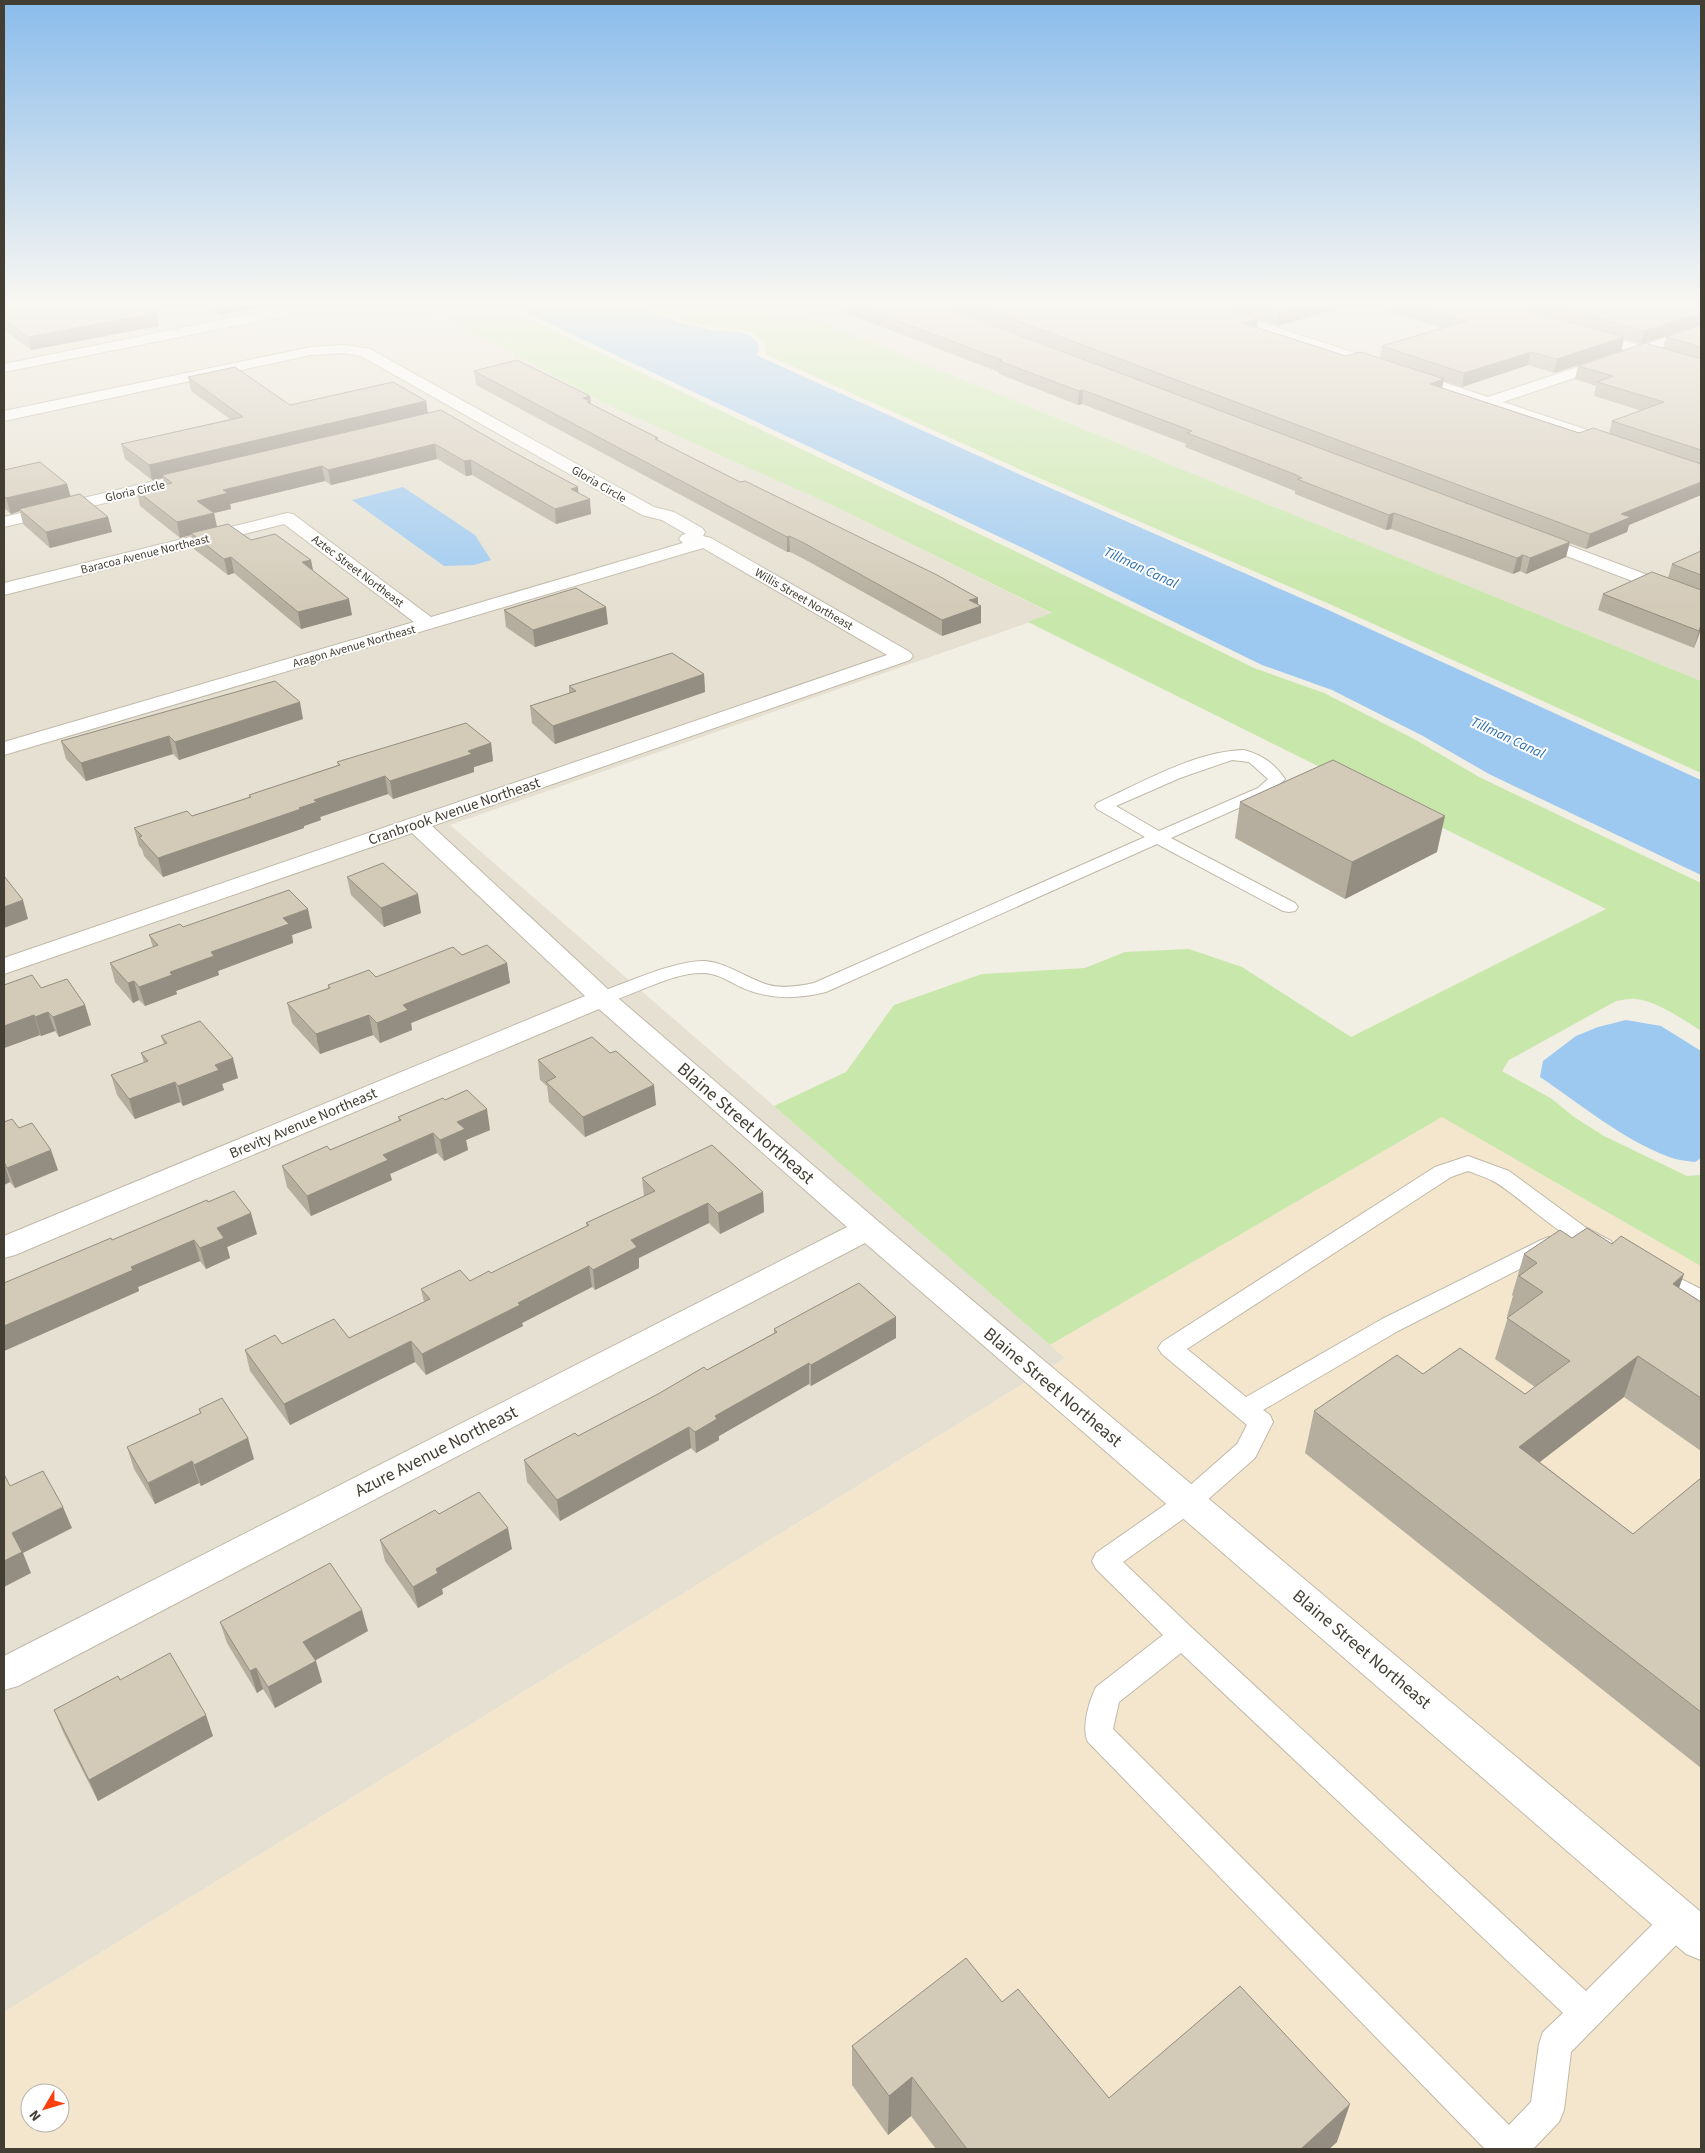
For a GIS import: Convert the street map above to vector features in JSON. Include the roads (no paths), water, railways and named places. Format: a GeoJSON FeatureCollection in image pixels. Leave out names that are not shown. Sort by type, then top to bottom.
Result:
{"type":"FeatureCollection","features":[{"type":"Feature","properties":{"kind":"street","name":"Gloria Circle"},"geometry":{"type":"LineString","coordinates":[[4,416],[49,406]]}},
{"type":"Feature","properties":{"kind":"street","name":"Gloria Circle"},"geometry":{"type":"LineString","coordinates":[[463,406],[648,512],[668,516],[696,532],[699,540]]}},
{"type":"Feature","properties":{"kind":"street"},"geometry":{"type":"LineString","coordinates":[[1501,406],[1627,448]]}},
{"type":"Feature","properties":{"kind":"street"},"geometry":{"type":"LineString","coordinates":[[452,416],[471,411]]}},
{"type":"Feature","properties":{"kind":"street","name":"Gloria Circle"},"geometry":{"type":"LineString","coordinates":[[4,522],[214,472]]}},
{"type":"Feature","properties":{"kind":"street"},"geometry":{"type":"LineString","coordinates":[[648,512],[643,522],[671,538],[699,540]]}},
{"type":"Feature","properties":{"kind":"street","name":"Baracoa Avenue Northeast"},"geometry":{"type":"LineString","coordinates":[[4,589],[287,518]]}},
{"type":"Feature","properties":{"kind":"street","name":"Aztec Street Northeast"},"geometry":{"type":"LineString","coordinates":[[287,518],[429,624]]}},
{"type":"Feature","properties":{"kind":"street"},"geometry":{"type":"LineString","coordinates":[[1516,531],[1701,601]]}},
{"type":"Feature","properties":{"kind":"street","name":"Aragon Avenue Northeast"},"geometry":{"type":"LineString","coordinates":[[4,749],[429,624],[699,540]]}},
{"type":"Feature","properties":{"kind":"street","name":"Willis Street Northeast"},"geometry":{"type":"LineString","coordinates":[[699,540],[903,656]]}},
{"type":"Feature","properties":{"kind":"street","name":"Cranbrook Avenue Northeast"},"geometry":{"type":"LineString","coordinates":[[4,966],[903,656]]}},
{"type":"Feature","properties":{"kind":"street","name":"Blaine Street Northeast"},"geometry":{"type":"LineString","coordinates":[[416,824],[602,998],[868,1229],[1690,1929]]}},
{"type":"Feature","properties":{"kind":"street","name":"Brevity Avenue Northeast"},"geometry":{"type":"LineString","coordinates":[[4,1248],[602,998]]}},
{"type":"Feature","properties":{"kind":"street","name":"Azure Avenue Northeast"},"geometry":{"type":"LineString","coordinates":[[4,1674],[868,1229]]}},
{"type":"Feature","properties":{"kind":"lane"},"geometry":{"type":"LineString","coordinates":[[602,998],[685,970],[704,967],[733,976],[766,990],[792,992],[818,988],[1158,838],[1264,791],[1277,779],[1263,761],[1243,754],[1214,759],[1103,806],[1158,838],[1289,907]]}},
{"type":"Feature","properties":{"kind":"lane"},"geometry":{"type":"LineString","coordinates":[[1586,2013],[1182,1636],[1105,1561],[1188,1502],[1246,1451],[1261,1422],[1170,1348],[1443,1172],[1468,1163],[1501,1176],[1577,1232],[1701,1299]]}},
{"type":"Feature","properties":{"kind":"lane"},"geometry":{"type":"LineString","coordinates":[[1245,1409],[1390,1325],[1518,1259],[1577,1232]]}},
{"type":"Feature","properties":{"kind":"lane"},"geometry":{"type":"LineString","coordinates":[[1182,1636],[1106,1696],[1098,1733],[1509,2149],[1547,2110],[1554,2044],[1586,2013],[1690,1929]]}},
{"type":"Feature","properties":{"kind":"water","name":"Tillman Canal"},"geometry":{"type":"Polygon","coordinates":[[[724,406],[870,406],[1326,609],[1701,780],[1701,875],[1489,774],[1423,736],[1332,690],[1262,665],[1025,549],[724,406]]]}},
{"type":"Feature","properties":{"kind":"water"},"geometry":{"type":"Polygon","coordinates":[[[403,487],[475,535],[491,560],[474,565],[444,566],[352,500],[403,487]]]}},
{"type":"Feature","properties":{"kind":"water"},"geometry":{"type":"Polygon","coordinates":[[[1626,1020],[1661,1026],[1701,1051],[1701,1158],[1695,1162],[1669,1157],[1634,1140],[1540,1077],[1543,1061],[1576,1036],[1598,1027],[1626,1020]]]}}]}
